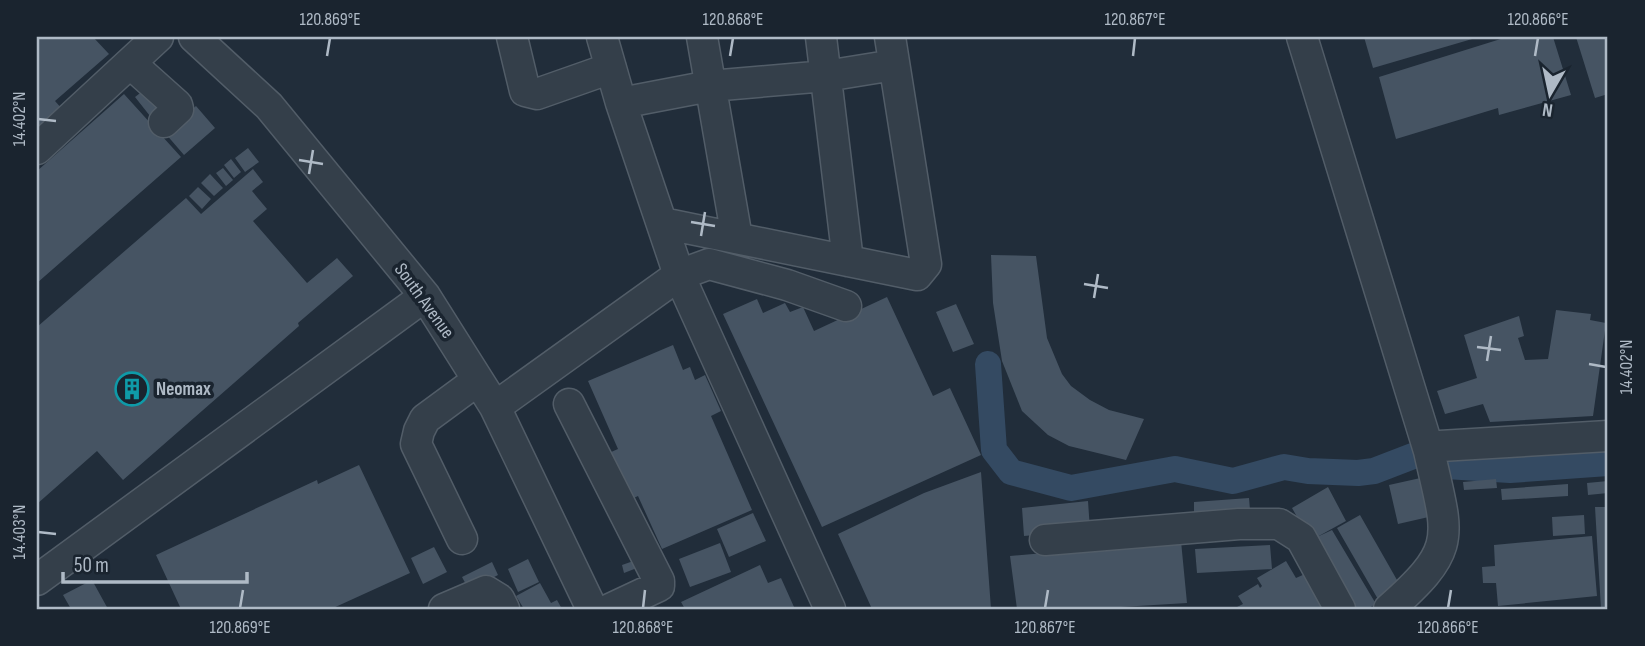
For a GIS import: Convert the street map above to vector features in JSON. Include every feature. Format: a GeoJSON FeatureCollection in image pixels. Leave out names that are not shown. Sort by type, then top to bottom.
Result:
{"type":"FeatureCollection","features":[{"type":"Feature","properties":{"kind":"street"},"geometry":{"type":"LineString","coordinates":[[37,149],[158,37]]}},
{"type":"Feature","properties":{"kind":"street","name":"South Avenue"},"geometry":{"type":"LineString","coordinates":[[194,37],[269,106],[425,296],[495,407],[592,609]]}},
{"type":"Feature","properties":{"kind":"street"},"geometry":{"type":"LineString","coordinates":[[512,37],[525,91],[537,94],[611,68]]}},
{"type":"Feature","properties":{"kind":"street"},"geometry":{"type":"LineString","coordinates":[[602,37],[621,103],[679,275],[831,609]]}},
{"type":"Feature","properties":{"kind":"street"},"geometry":{"type":"LineString","coordinates":[[702,37],[737,238]]}},
{"type":"Feature","properties":{"kind":"street"},"geometry":{"type":"LineString","coordinates":[[821,37],[848,261]]}},
{"type":"Feature","properties":{"kind":"street"},"geometry":{"type":"LineString","coordinates":[[1302,37],[1429,451],[1443,512],[1444,542],[1429,570],[1389,609]]}},
{"type":"Feature","properties":{"kind":"street"},"geometry":{"type":"LineString","coordinates":[[621,103],[710,86],[826,76],[892,51],[926,264],[917,275],[662,223]]}},
{"type":"Feature","properties":{"kind":"street"},"geometry":{"type":"LineString","coordinates":[[130,63],[177,105],[178,109],[164,122]]}},
{"type":"Feature","properties":{"kind":"street"},"geometry":{"type":"LineString","coordinates":[[495,407],[679,275],[709,264],[787,285],[846,306]]}},
{"type":"Feature","properties":{"kind":"street"},"geometry":{"type":"LineString","coordinates":[[37,580],[425,296]]}},
{"type":"Feature","properties":{"kind":"street"},"geometry":{"type":"LineString","coordinates":[[462,538],[416,444],[425,419],[478,380]]}},
{"type":"Feature","properties":{"kind":"street"},"geometry":{"type":"LineString","coordinates":[[569,404],[659,581],[659,586],[610,609]]}},
{"type":"Feature","properties":{"kind":"street"},"geometry":{"type":"LineString","coordinates":[[1429,451],[1440,446],[1608,436]]}},
{"type":"Feature","properties":{"kind":"street"},"geometry":{"type":"LineString","coordinates":[[1045,540],[1239,524],[1279,524],[1301,538],[1340,609]]}},
{"type":"Feature","properties":{"kind":"street"},"geometry":{"type":"LineString","coordinates":[[444,609],[486,591],[499,599],[504,609]]}},
{"type":"Feature","properties":{"kind":"building"},"geometry":{"type":"Polygon","coordinates":[[[37,37],[93,37],[109,54],[55,101],[63,110],[37,132],[37,37]]]}},
{"type":"Feature","properties":{"kind":"building"},"geometry":{"type":"Polygon","coordinates":[[[1364,37],[1479,37],[1373,68],[1364,37]]]}},
{"type":"Feature","properties":{"kind":"building"},"geometry":{"type":"Polygon","coordinates":[[[1507,37],[1553,37],[1571,95],[1499,115],[1498,108],[1396,139],[1379,77],[1507,37]]]}},
{"type":"Feature","properties":{"kind":"building"},"geometry":{"type":"Polygon","coordinates":[[[1576,37],[1608,37],[1608,94],[1595,98],[1576,37]]]}},
{"type":"Feature","properties":{"kind":"building"},"geometry":{"type":"Polygon","coordinates":[[[148,87],[163,105],[150,116],[135,97],[148,87]]]}},
{"type":"Feature","properties":{"kind":"building"},"geometry":{"type":"Polygon","coordinates":[[[124,94],[181,157],[37,283],[37,171],[124,94]]]}},
{"type":"Feature","properties":{"kind":"building"},"geometry":{"type":"Polygon","coordinates":[[[196,106],[215,128],[184,155],[165,133],[196,106]]]}},
{"type":"Feature","properties":{"kind":"building"},"geometry":{"type":"Polygon","coordinates":[[[248,148],[259,162],[245,172],[235,158],[248,148]]]}},
{"type":"Feature","properties":{"kind":"building"},"geometry":{"type":"Polygon","coordinates":[[[231,159],[241,172],[234,178],[224,165],[231,159]]]}},
{"type":"Feature","properties":{"kind":"building"},"geometry":{"type":"Polygon","coordinates":[[[223,168],[233,180],[226,186],[216,173],[223,168]]]}},
{"type":"Feature","properties":{"kind":"building","name":"Neomax"},"geometry":{"type":"Polygon","coordinates":[[[253,169],[263,182],[252,191],[267,209],[253,221],[307,283],[337,258],[353,276],[123,480],[97,451],[37,504],[37,327],[186,198],[201,214],[253,169]]]}},
{"type":"Feature","properties":{"kind":"building"},"geometry":{"type":"Polygon","coordinates":[[[210,174],[223,188],[214,196],[201,183],[210,174]]]}},
{"type":"Feature","properties":{"kind":"building"},"geometry":{"type":"Polygon","coordinates":[[[198,187],[211,199],[202,209],[189,196],[198,187]]]}},
{"type":"Feature","properties":{"kind":"building"},"geometry":{"type":"Polygon","coordinates":[[[991,255],[1036,256],[1047,338],[1062,374],[1071,386],[1090,400],[1109,410],[1144,419],[1126,460],[1069,446],[1048,435],[1022,411],[1002,361],[993,303],[991,255]]]}},
{"type":"Feature","properties":{"kind":"building"},"geometry":{"type":"Polygon","coordinates":[[[887,297],[933,396],[950,388],[981,455],[822,527],[723,314],[757,299],[763,313],[785,303],[790,312],[803,307],[814,331],[887,297]]]}},
{"type":"Feature","properties":{"kind":"building"},"geometry":{"type":"Polygon","coordinates":[[[956,304],[974,344],[953,352],[936,312],[956,304]]]}},
{"type":"Feature","properties":{"kind":"building"},"geometry":{"type":"Polygon","coordinates":[[[1556,310],[1591,314],[1590,320],[1606,323],[1593,416],[1490,422],[1483,404],[1445,414],[1437,391],[1477,378],[1464,335],[1519,316],[1524,336],[1518,338],[1525,360],[1548,359],[1556,310]]]}},
{"type":"Feature","properties":{"kind":"building"},"geometry":{"type":"Polygon","coordinates":[[[673,345],[683,370],[690,367],[695,380],[705,375],[721,411],[711,416],[752,510],[662,549],[638,496],[623,503],[602,456],[618,449],[588,381],[673,345]]]}},
{"type":"Feature","properties":{"kind":"building"},"geometry":{"type":"Polygon","coordinates":[[[359,465],[410,573],[331,609],[181,609],[156,555],[317,480],[318,484],[359,465]]]}},
{"type":"Feature","properties":{"kind":"building"},"geometry":{"type":"Polygon","coordinates":[[[981,472],[991,609],[872,609],[838,534],[924,493],[981,472]]]}},
{"type":"Feature","properties":{"kind":"building"},"geometry":{"type":"Polygon","coordinates":[[[1425,477],[1433,516],[1398,524],[1389,485],[1425,477]]]}},
{"type":"Feature","properties":{"kind":"building"},"geometry":{"type":"Polygon","coordinates":[[[1496,479],[1497,488],[1464,490],[1463,482],[1496,479]]]}},
{"type":"Feature","properties":{"kind":"building"},"geometry":{"type":"Polygon","coordinates":[[[1608,481],[1608,493],[1588,495],[1587,483],[1608,481]]]}},
{"type":"Feature","properties":{"kind":"building"},"geometry":{"type":"Polygon","coordinates":[[[1568,484],[1568,496],[1502,500],[1501,489],[1568,484]]]}},
{"type":"Feature","properties":{"kind":"building"},"geometry":{"type":"Polygon","coordinates":[[[1328,487],[1346,521],[1317,537],[1332,530],[1376,604],[1367,609],[1349,609],[1292,508],[1328,487]]]}},
{"type":"Feature","properties":{"kind":"building"},"geometry":{"type":"Polygon","coordinates":[[[1249,498],[1250,510],[1194,515],[1194,502],[1249,498]]]}},
{"type":"Feature","properties":{"kind":"building"},"geometry":{"type":"Polygon","coordinates":[[[1088,501],[1090,530],[1024,536],[1022,508],[1088,501]]]}},
{"type":"Feature","properties":{"kind":"building"},"geometry":{"type":"Polygon","coordinates":[[[1595,507],[1608,507],[1608,609],[1601,609],[1595,507]]]}},
{"type":"Feature","properties":{"kind":"building"},"geometry":{"type":"Polygon","coordinates":[[[753,513],[766,541],[729,557],[717,529],[753,513]]]}},
{"type":"Feature","properties":{"kind":"building"},"geometry":{"type":"Polygon","coordinates":[[[1360,515],[1401,587],[1379,601],[1337,528],[1360,515]]]}},
{"type":"Feature","properties":{"kind":"building"},"geometry":{"type":"Polygon","coordinates":[[[1584,515],[1585,534],[1553,536],[1552,517],[1584,515]]]}},
{"type":"Feature","properties":{"kind":"building"},"geometry":{"type":"Polygon","coordinates":[[[1592,536],[1597,596],[1498,606],[1496,583],[1483,583],[1482,567],[1495,566],[1494,545],[1592,536]]]}},
{"type":"Feature","properties":{"kind":"building"},"geometry":{"type":"Polygon","coordinates":[[[1181,541],[1187,603],[1088,609],[1017,609],[1010,556],[1181,541]]]}},
{"type":"Feature","properties":{"kind":"building"},"geometry":{"type":"Polygon","coordinates":[[[720,543],[731,572],[690,587],[679,559],[720,543]]]}},
{"type":"Feature","properties":{"kind":"building"},"geometry":{"type":"Polygon","coordinates":[[[1270,545],[1272,569],[1197,573],[1195,549],[1270,545]]]}},
{"type":"Feature","properties":{"kind":"building"},"geometry":{"type":"Polygon","coordinates":[[[434,547],[447,572],[423,584],[411,558],[434,547]]]}},
{"type":"Feature","properties":{"kind":"building"},"geometry":{"type":"Polygon","coordinates":[[[528,559],[539,582],[518,592],[508,569],[528,559]]]}},
{"type":"Feature","properties":{"kind":"building"},"geometry":{"type":"Polygon","coordinates":[[[639,559],[642,566],[624,573],[622,565],[639,559]]]}},
{"type":"Feature","properties":{"kind":"building"},"geometry":{"type":"Polygon","coordinates":[[[1286,561],[1296,578],[1305,574],[1325,609],[1238,609],[1237,607],[1243,604],[1238,596],[1258,584],[1260,588],[1262,586],[1257,578],[1286,561]]]}},
{"type":"Feature","properties":{"kind":"building"},"geometry":{"type":"Polygon","coordinates":[[[492,562],[498,575],[469,590],[462,577],[492,562]]]}},
{"type":"Feature","properties":{"kind":"building"},"geometry":{"type":"Polygon","coordinates":[[[760,565],[768,583],[781,578],[794,607],[685,609],[681,602],[760,565]]]}},
{"type":"Feature","properties":{"kind":"building"},"geometry":{"type":"Polygon","coordinates":[[[92,580],[108,609],[71,609],[63,595],[92,580]]]}},
{"type":"Feature","properties":{"kind":"building"},"geometry":{"type":"Polygon","coordinates":[[[540,583],[551,603],[557,600],[562,609],[524,609],[516,596],[540,583]]]}},
{"type":"Feature","properties":{"kind":"waterway"},"geometry":{"type":"LineString","coordinates":[[988,364],[994,450],[1011,472],[1071,488],[1175,469],[1233,481],[1284,467],[1358,473],[1374,471],[1413,456]]}},
{"type":"Feature","properties":{"kind":"waterway"},"geometry":{"type":"LineString","coordinates":[[1446,466],[1510,470],[1608,463]]}},
{"type":"Feature","properties":{"kind":"place","name":"Neomax"},"geometry":{"type":"Point","coordinates":[132,389]}}]}
